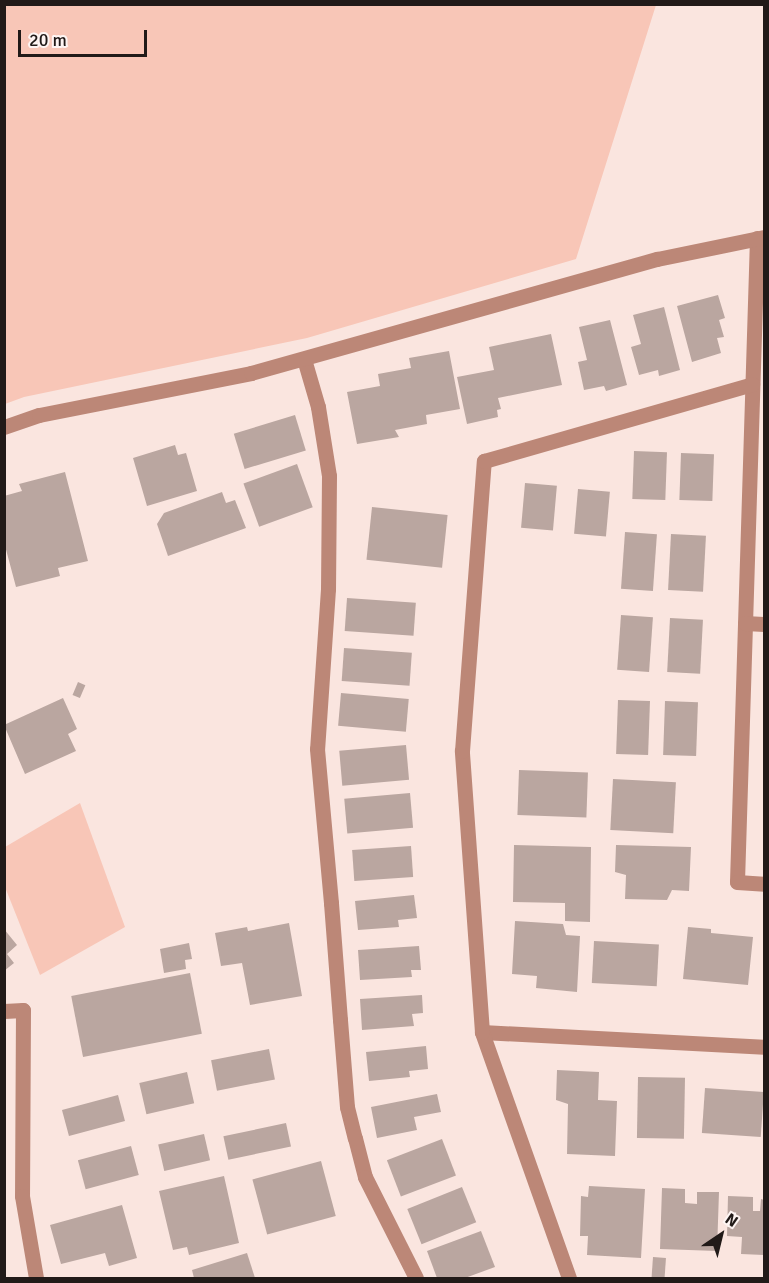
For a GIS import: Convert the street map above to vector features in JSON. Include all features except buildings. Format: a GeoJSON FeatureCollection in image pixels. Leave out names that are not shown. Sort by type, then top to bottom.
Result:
{"type":"FeatureCollection","features":[{"type":"Feature","properties":{"kind":"street"},"geometry":{"type":"LineString","coordinates":[[4,427],[39,415],[251,373],[657,260],[761,237],[752,384],[737,882],[765,884]]}},
{"type":"Feature","properties":{"kind":"street"},"geometry":{"type":"LineString","coordinates":[[304,359],[318,407],[329,476],[328,589],[317,749],[332,903],[346,1107],[365,1177],[416,1278]]}},
{"type":"Feature","properties":{"kind":"street"},"geometry":{"type":"LineString","coordinates":[[569,1278],[482,1032],[462,751],[484,460],[752,384]]}},
{"type":"Feature","properties":{"kind":"street"},"geometry":{"type":"LineString","coordinates":[[745,623],[765,624]]}},
{"type":"Feature","properties":{"kind":"street"},"geometry":{"type":"LineString","coordinates":[[4,1011],[23,1010],[22,1196],[36,1278]]}},
{"type":"Feature","properties":{"kind":"street"},"geometry":{"type":"LineString","coordinates":[[482,1032],[765,1047]]}},
{"type":"Feature","properties":{"kind":"shaded area"},"geometry":{"type":"Polygon","coordinates":[[[4,5],[656,5],[576,259],[307,338],[24,397],[5,404],[4,5]]]}},
{"type":"Feature","properties":{"kind":"shaded area"},"geometry":{"type":"Polygon","coordinates":[[[80,803],[125,927],[40,975],[5,887],[5,847],[80,803]]]}}]}
